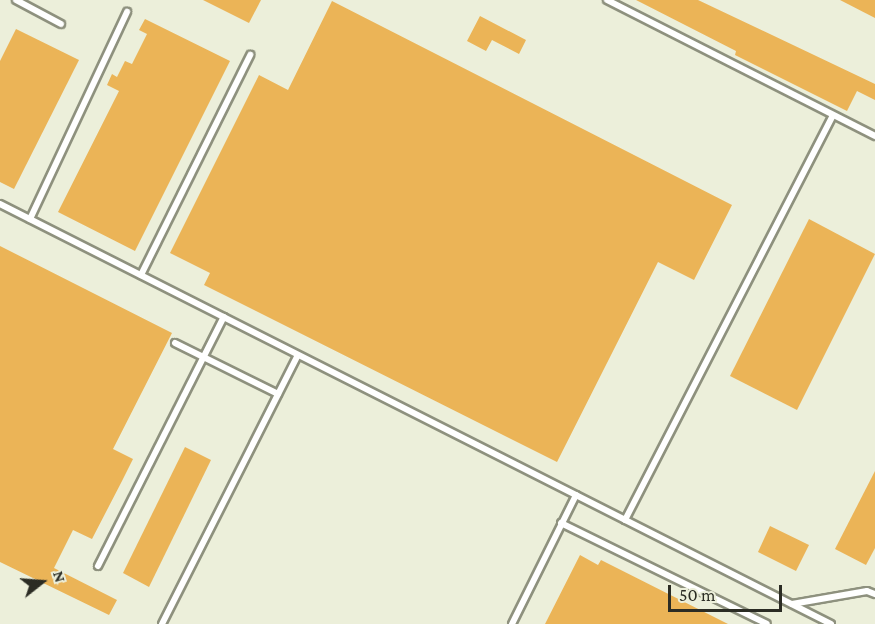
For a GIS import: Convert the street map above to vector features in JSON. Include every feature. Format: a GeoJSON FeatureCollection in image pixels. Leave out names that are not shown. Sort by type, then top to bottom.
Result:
{"type":"FeatureCollection","features":[{"type":"Feature","properties":{"kind":"lane"},"geometry":{"type":"LineString","coordinates":[[16,0],[61,24]]}},
{"type":"Feature","properties":{"kind":"lane"},"geometry":{"type":"LineString","coordinates":[[607,0],[875,136]]}},
{"type":"Feature","properties":{"kind":"lane"},"geometry":{"type":"LineString","coordinates":[[30,219],[128,12]]}},
{"type":"Feature","properties":{"kind":"lane"},"geometry":{"type":"LineString","coordinates":[[141,276],[250,56]]}},
{"type":"Feature","properties":{"kind":"lane"},"geometry":{"type":"LineString","coordinates":[[625,520],[833,116]]}},
{"type":"Feature","properties":{"kind":"lane"},"geometry":{"type":"LineString","coordinates":[[0,204],[831,624]]}},
{"type":"Feature","properties":{"kind":"lane"},"geometry":{"type":"LineString","coordinates":[[98,566],[224,317]]}},
{"type":"Feature","properties":{"kind":"lane"},"geometry":{"type":"LineString","coordinates":[[175,343],[278,394]]}},
{"type":"Feature","properties":{"kind":"lane"},"geometry":{"type":"LineString","coordinates":[[162,624],[298,355]]}},
{"type":"Feature","properties":{"kind":"lane"},"geometry":{"type":"LineString","coordinates":[[512,624],[576,495]]}},
{"type":"Feature","properties":{"kind":"lane"},"geometry":{"type":"LineString","coordinates":[[561,523],[767,624]]}},
{"type":"Feature","properties":{"kind":"lane"},"geometry":{"type":"LineString","coordinates":[[792,604],[867,591],[875,594]]}},
{"type":"Feature","properties":{"kind":"building"},"geometry":{"type":"Polygon","coordinates":[[[203,0],[261,0],[249,23],[203,0]]]}},
{"type":"Feature","properties":{"kind":"building"},"geometry":{"type":"Polygon","coordinates":[[[636,0],[698,0],[875,84],[875,100],[857,91],[847,111],[735,55],[736,51],[636,0]]]}},
{"type":"Feature","properties":{"kind":"building"},"geometry":{"type":"Polygon","coordinates":[[[840,0],[875,0],[875,18],[840,0]]]}},
{"type":"Feature","properties":{"kind":"building"},"geometry":{"type":"Polygon","coordinates":[[[332,1],[732,205],[694,280],[658,262],[557,462],[204,285],[210,273],[170,253],[259,75],[288,90],[332,1]]]}},
{"type":"Feature","properties":{"kind":"building"},"geometry":{"type":"Polygon","coordinates":[[[480,16],[526,40],[519,54],[492,40],[486,51],[467,41],[480,16]]]}},
{"type":"Feature","properties":{"kind":"building"},"geometry":{"type":"Polygon","coordinates":[[[145,19],[230,61],[135,251],[58,212],[119,91],[107,85],[112,74],[117,77],[125,61],[132,64],[147,34],[139,30],[145,19]]]}},
{"type":"Feature","properties":{"kind":"building"},"geometry":{"type":"Polygon","coordinates":[[[16,29],[79,60],[14,189],[0,182],[0,61],[16,29]]]}},
{"type":"Feature","properties":{"kind":"building"},"geometry":{"type":"Polygon","coordinates":[[[809,219],[875,254],[797,410],[730,376],[809,219]]]}},
{"type":"Feature","properties":{"kind":"building"},"geometry":{"type":"Polygon","coordinates":[[[0,246],[172,333],[113,449],[133,459],[122,481],[92,539],[73,530],[54,568],[117,600],[109,615],[0,562],[0,246]]]}},
{"type":"Feature","properties":{"kind":"building"},"geometry":{"type":"Polygon","coordinates":[[[185,447],[211,460],[149,587],[123,573],[185,447]]]}},
{"type":"Feature","properties":{"kind":"building"},"geometry":{"type":"Polygon","coordinates":[[[875,471],[875,548],[866,565],[835,549],[875,471]]]}},
{"type":"Feature","properties":{"kind":"building"},"geometry":{"type":"Polygon","coordinates":[[[770,526],[809,545],[796,571],[758,552],[770,526]]]}},
{"type":"Feature","properties":{"kind":"building"},"geometry":{"type":"Polygon","coordinates":[[[580,555],[598,565],[601,560],[728,624],[545,624],[580,555]]]}}]}
